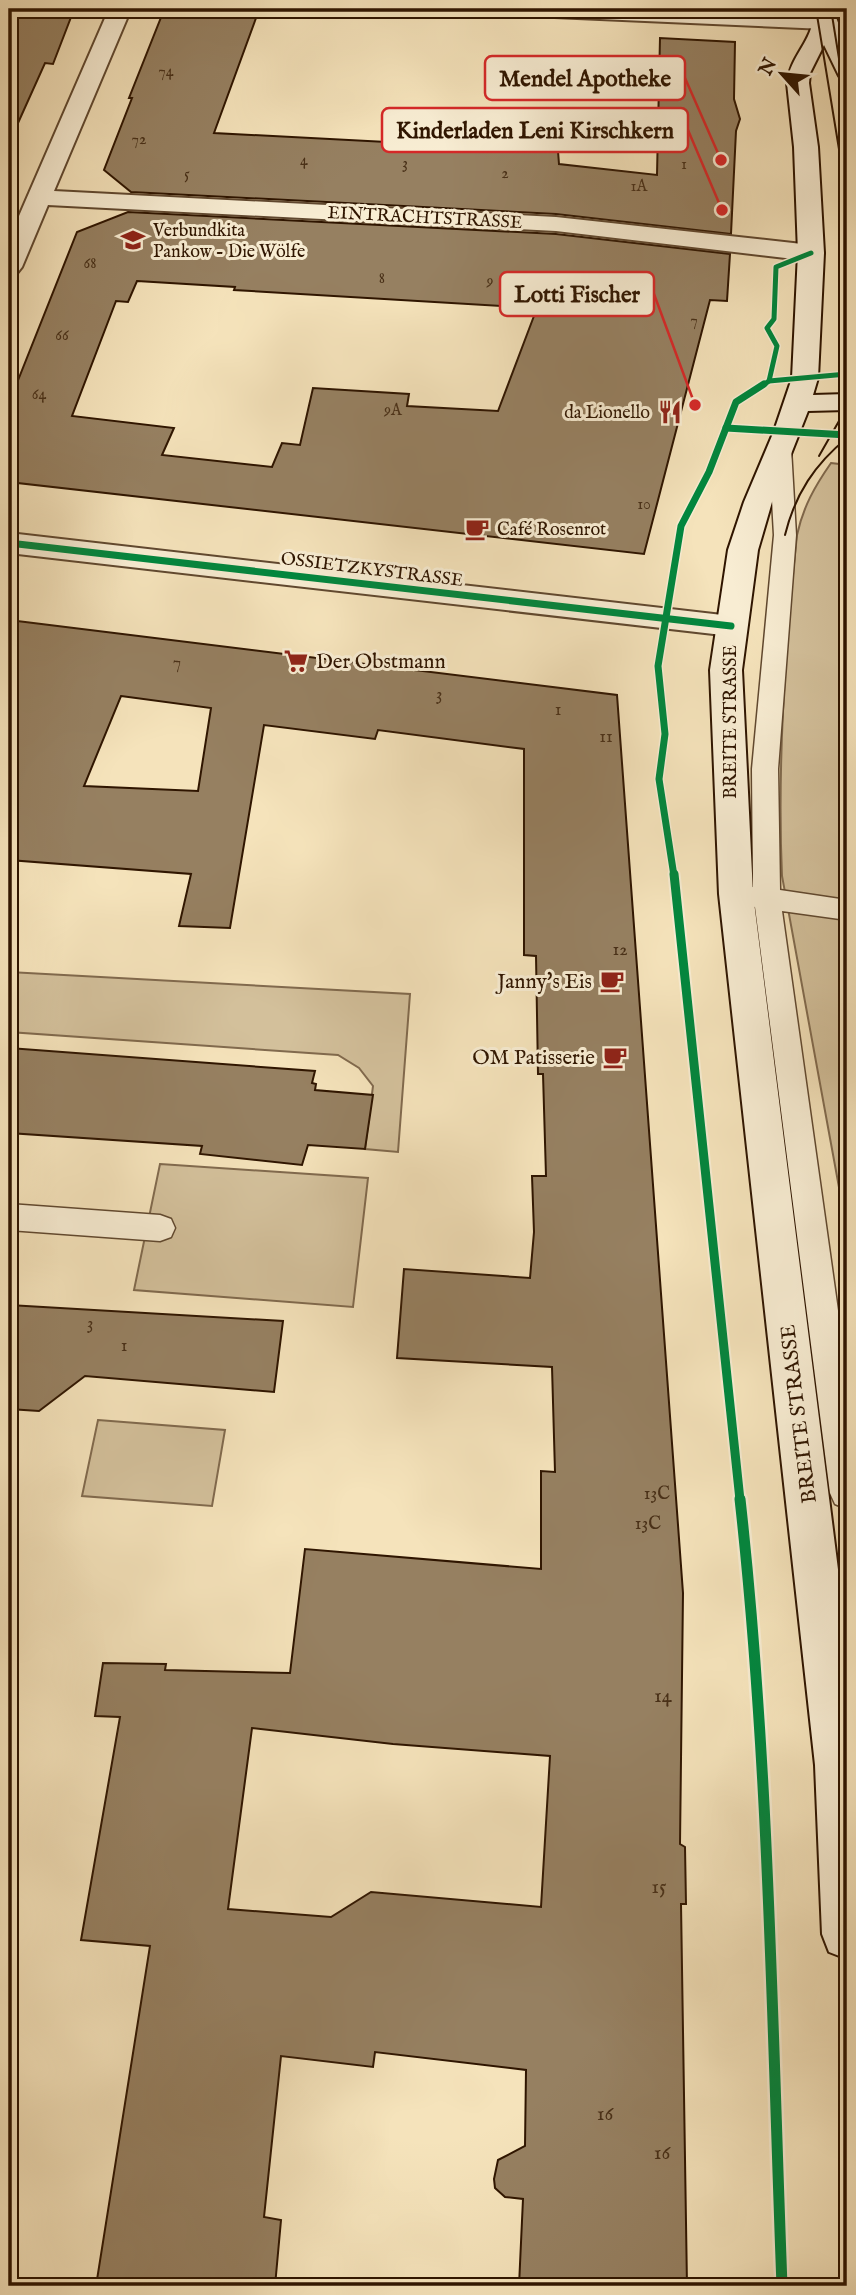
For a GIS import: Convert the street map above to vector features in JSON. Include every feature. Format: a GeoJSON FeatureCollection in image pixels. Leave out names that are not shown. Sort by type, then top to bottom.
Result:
{"type":"FeatureCollection","features":[{"type":"Feature","properties":{"kind":"street"},"geometry":{"type":"LineString","coordinates":[[9,267],[120,9]]}},
{"type":"Feature","properties":{"kind":"street"},"geometry":{"type":"LineString","coordinates":[[509,9],[824,16],[847,71]]}},
{"type":"Feature","properties":{"kind":"street","name":"BREITE STRASSE"},"geometry":{"type":"LineString","coordinates":[[824,16],[799,74],[798,83],[806,147],[811,253],[805,377],[799,403],[758,502],[743,550],[726,670],[727,707],[834,1600],[847,1934]]}},
{"type":"Feature","properties":{"kind":"street","name":"EINTRACHTSTRASSE"},"geometry":{"type":"LineString","coordinates":[[38,197],[556,223],[811,253]]}},
{"type":"Feature","properties":{"kind":"street"},"geometry":{"type":"LineString","coordinates":[[799,403],[847,401]]}},
{"type":"Feature","properties":{"kind":"street","name":"OSSIETZKYSTRASSE"},"geometry":{"type":"LineString","coordinates":[[9,543],[731,626]]}},
{"type":"Feature","properties":{"kind":"lane"},"geometry":{"type":"LineString","coordinates":[[780,448],[785,535],[751,897],[847,1493]]}},
{"type":"Feature","properties":{"kind":"lane"},"geometry":{"type":"LineString","coordinates":[[751,897],[847,910]]}},
{"type":"Feature","properties":{"kind":"lane"},"geometry":{"type":"LineString","coordinates":[[9,1217],[160,1228]]}},
{"type":"Feature","properties":{"kind":"shaded area"},"geometry":{"type":"Polygon","coordinates":[[[831,463],[847,465],[847,1231],[782,876],[781,833],[783,705],[797,535],[810,497],[831,463]]]}},
{"type":"Feature","properties":{"kind":"shaded area"},"geometry":{"type":"Polygon","coordinates":[[[9,972],[410,994],[398,1152],[365,1149],[373,1086],[359,1068],[338,1055],[9,1032],[9,972]]]}},
{"type":"Feature","properties":{"kind":"shaded area"},"geometry":{"type":"Polygon","coordinates":[[[160,1164],[368,1178],[353,1307],[134,1290],[160,1164]]]}},
{"type":"Feature","properties":{"kind":"shaded area"},"geometry":{"type":"Polygon","coordinates":[[[98,1420],[225,1430],[212,1506],[82,1496],[98,1420]]]}},
{"type":"Feature","properties":{"kind":"building"},"geometry":{"type":"Polygon","coordinates":[[[9,9],[72,9],[70,12],[73,12],[53,64],[45,63],[9,143],[9,9]]]}},
{"type":"Feature","properties":{"kind":"building"},"geometry":{"type":"Polygon","coordinates":[[[162,15],[256,18],[214,133],[558,151],[559,164],[657,175],[660,38],[735,42],[734,99],[740,119],[736,131],[731,234],[556,214],[131,192],[104,170],[162,15]]]}},
{"type":"Feature","properties":{"kind":"building"},"geometry":{"type":"Polygon","coordinates":[[[128,212],[556,234],[730,254],[727,301],[710,300],[644,554],[9,482],[9,403],[77,232],[128,212]],[[137,281],[128,302],[116,301],[72,416],[174,428],[162,455],[272,467],[282,443],[300,445],[313,388],[409,394],[407,406],[498,411],[537,308],[234,290],[235,287],[137,281]]]}},
{"type":"Feature","properties":{"kind":"building"},"geometry":{"type":"Polygon","coordinates":[[[9,620],[617,695],[683,1593],[680,1844],[685,1847],[686,1904],[681,1904],[687,2286],[519,2286],[523,2199],[505,2197],[495,2188],[494,2179],[498,2160],[525,2146],[526,2070],[375,2052],[373,2067],[281,2056],[264,2217],[281,2220],[275,2286],[96,2286],[150,1946],[81,1940],[120,1717],[95,1716],[103,1663],[166,1664],[165,1670],[290,1673],[305,1549],[541,1569],[541,1471],[555,1472],[552,1367],[397,1358],[404,1269],[530,1278],[534,1232],[532,1176],[546,1176],[543,1074],[538,1074],[536,956],[524,955],[524,749],[378,730],[375,739],[264,725],[230,928],[179,926],[191,874],[9,860],[9,620]],[[121,696],[84,786],[198,791],[211,708],[121,696]],[[252,1728],[228,1909],[331,1917],[371,1892],[541,1907],[550,1756],[393,1744],[252,1728]]]}},
{"type":"Feature","properties":{"kind":"building"},"geometry":{"type":"Polygon","coordinates":[[[9,1048],[315,1071],[312,1083],[316,1084],[315,1090],[373,1095],[365,1149],[308,1145],[302,1165],[200,1154],[202,1146],[9,1133],[9,1048]]]}},
{"type":"Feature","properties":{"kind":"building"},"geometry":{"type":"Polygon","coordinates":[[[9,1305],[283,1321],[274,1392],[85,1376],[39,1411],[9,1409],[9,1305]]]}},
{"type":"Feature","properties":{"kind":"tram line"},"geometry":{"type":"LineString","coordinates":[[816,9],[847,198]]}},
{"type":"Feature","properties":{"kind":"tram line"},"geometry":{"type":"LineString","coordinates":[[831,9],[847,108]]}},
{"type":"Feature","properties":{"kind":"tram line"},"geometry":{"type":"LineString","coordinates":[[819,456],[847,407]]}},
{"type":"Feature","properties":{"kind":"tram line"},"geometry":{"type":"LineString","coordinates":[[785,535],[794,506],[808,481],[825,458],[847,438]]}},
{"type":"Feature","properties":{"kind":"cycle path"},"geometry":{"type":"LineString","coordinates":[[769,381],[777,346],[767,328],[774,319],[776,267],[811,253]]}},
{"type":"Feature","properties":{"kind":"cycle path"},"geometry":{"type":"LineString","coordinates":[[782,2286],[763,1762],[754,1624],[671,846],[661,805],[659,779],[665,734],[658,666],[681,526],[709,472],[736,402],[769,381],[847,374]]}},
{"type":"Feature","properties":{"kind":"cycle path"},"geometry":{"type":"LineString","coordinates":[[726,428],[847,435]]}},
{"type":"Feature","properties":{"kind":"cycle path"},"geometry":{"type":"LineString","coordinates":[[9,543],[731,626]]}},
{"type":"Feature","properties":{"kind":"place","name":"Mendel Apotheke"},"geometry":{"type":"Point","coordinates":[721,160]}},
{"type":"Feature","properties":{"kind":"place","name":"Kinderladen Leni Kirschkern"},"geometry":{"type":"Point","coordinates":[722,210]}},
{"type":"Feature","properties":{"kind":"place","name":"Verbundkita Pankow - Die Wölfe"},"geometry":{"type":"Point","coordinates":[133,240]}},
{"type":"Feature","properties":{"kind":"place","name":"Lotti Fischer"},"geometry":{"type":"Point","coordinates":[695,405]}},
{"type":"Feature","properties":{"kind":"place","name":"da Lionello"},"geometry":{"type":"Point","coordinates":[670,412]}},
{"type":"Feature","properties":{"kind":"place","name":"Café Rosenrot"},"geometry":{"type":"Point","coordinates":[477,529]}},
{"type":"Feature","properties":{"kind":"place","name":"Der Obstmann"},"geometry":{"type":"Point","coordinates":[296,661]}},
{"type":"Feature","properties":{"kind":"place","name":"Janny's Eis"},"geometry":{"type":"Point","coordinates":[612,981]}},
{"type":"Feature","properties":{"kind":"place","name":"OM Patisserie"},"geometry":{"type":"Point","coordinates":[615,1057]}}]}
